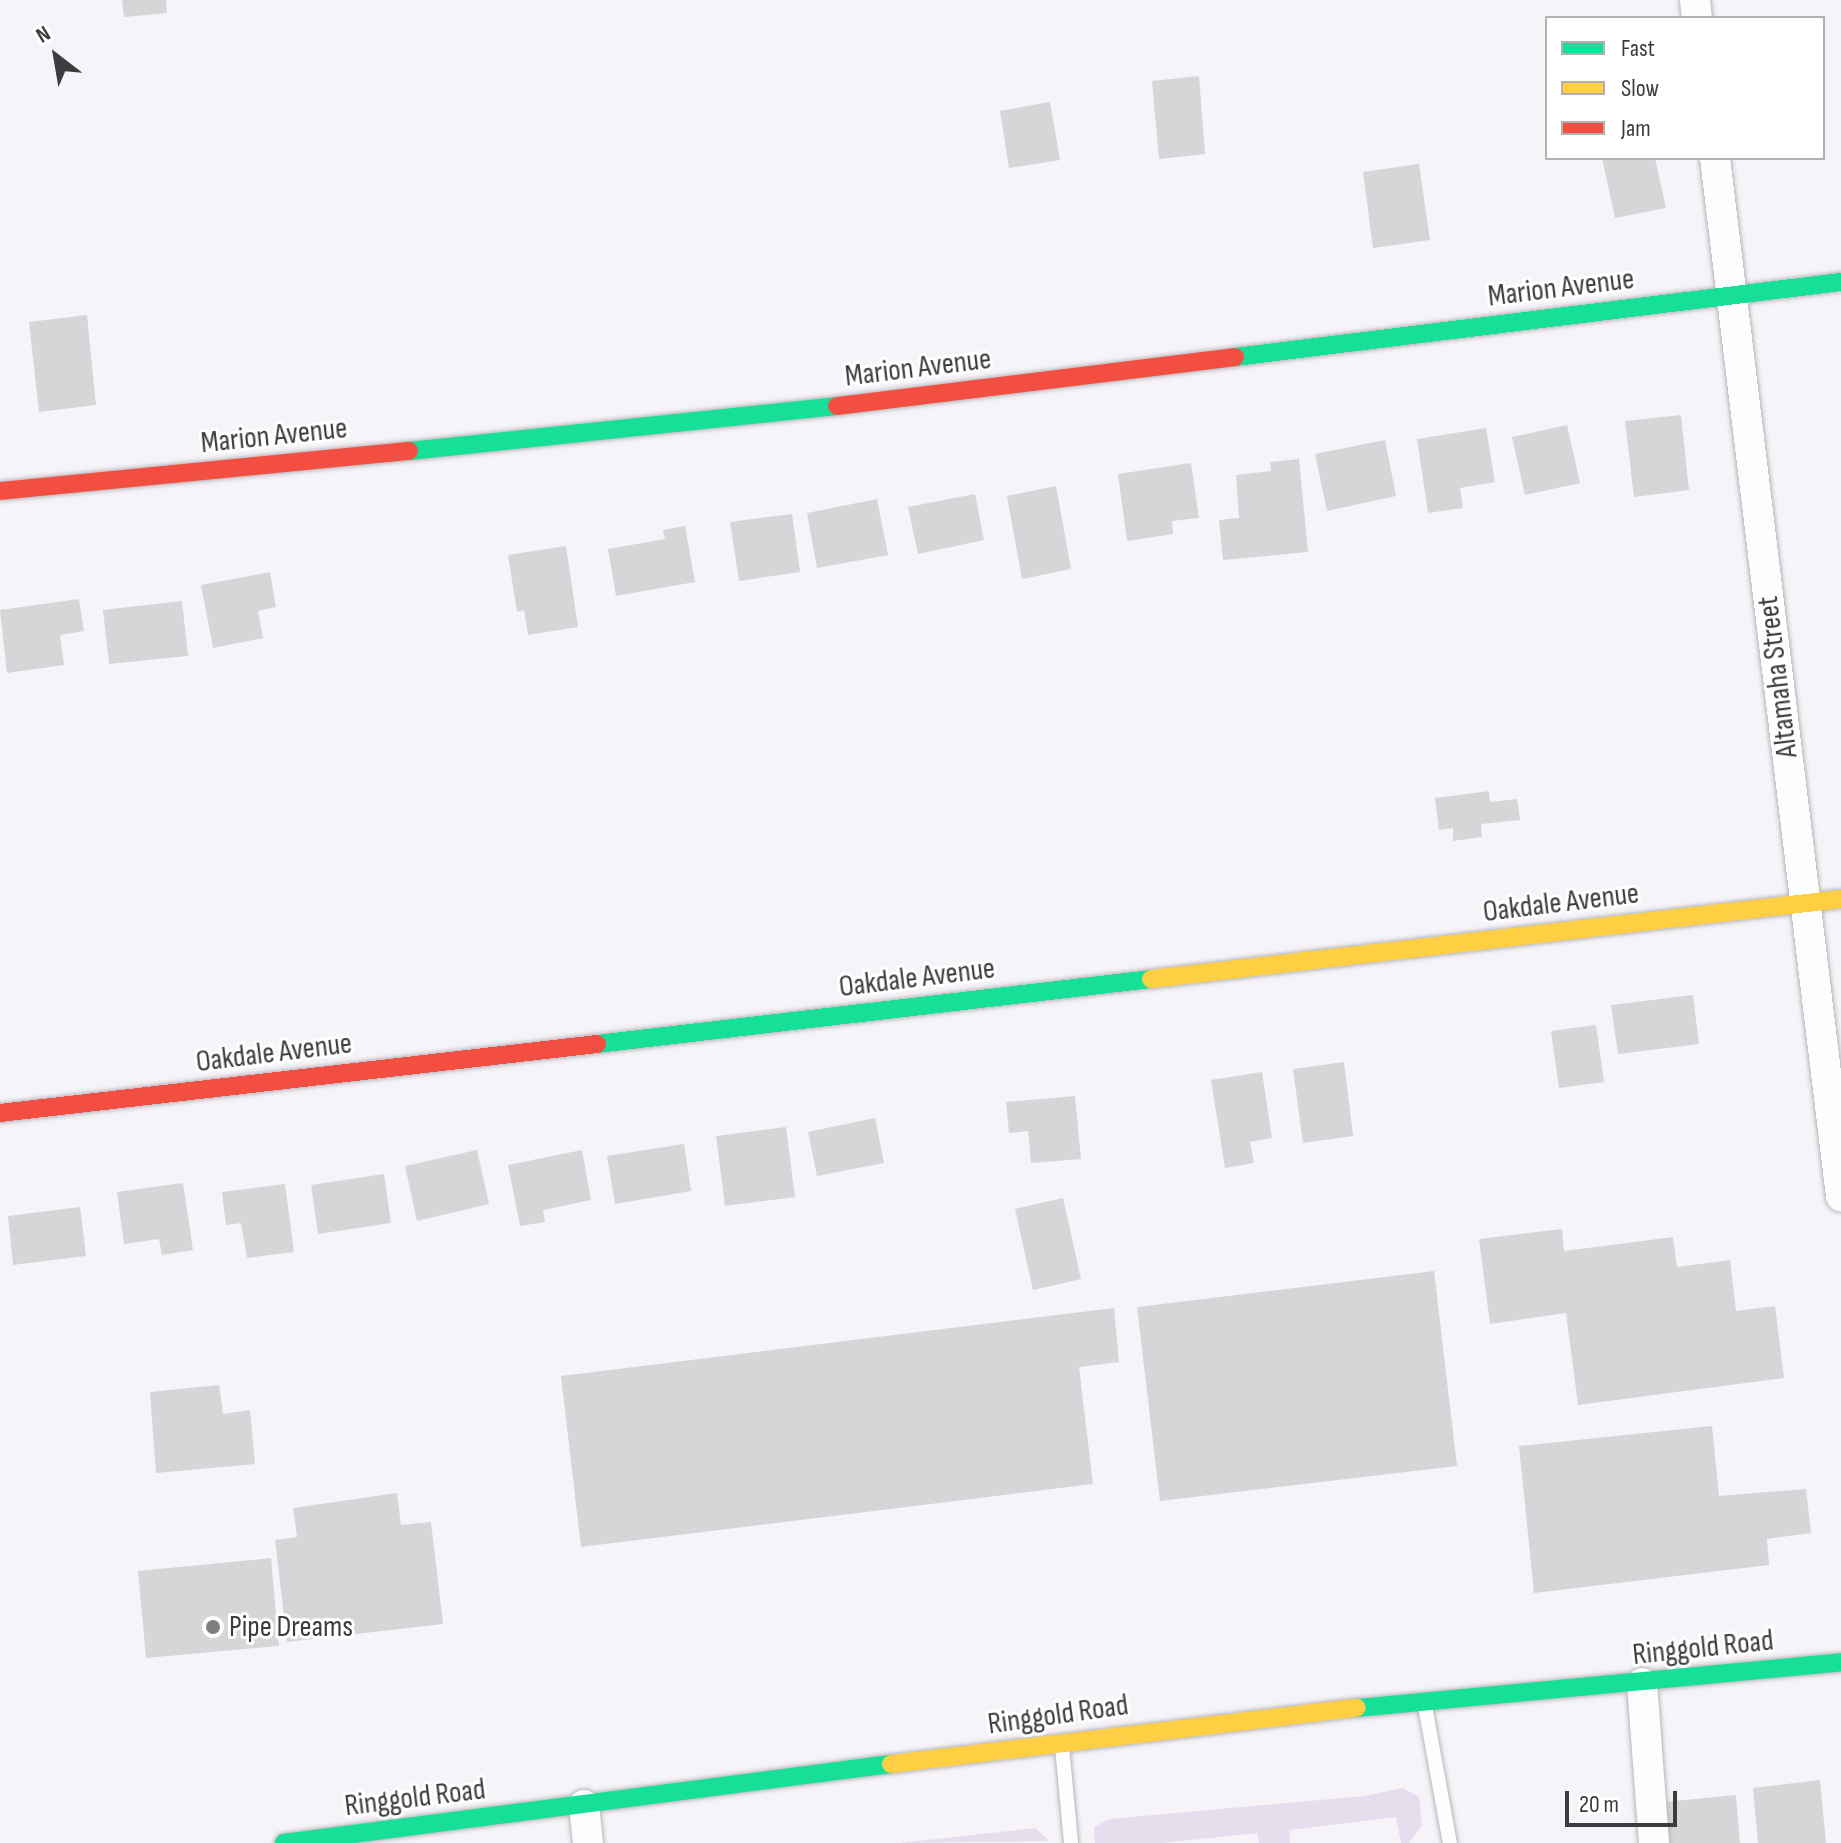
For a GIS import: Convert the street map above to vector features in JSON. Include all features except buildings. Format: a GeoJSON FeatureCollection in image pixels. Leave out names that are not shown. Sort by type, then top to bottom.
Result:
{"type":"FeatureCollection","features":[{"type":"Feature","properties":{"kind":"street","name":"Altamaha Street"},"geometry":{"type":"LineString","coordinates":[[1715,160],[1841,1196]]}},
{"type":"Feature","properties":{"kind":"street","name":"Marion Avenue"},"geometry":{"type":"LineString","coordinates":[[0,491],[717,421],[1841,282]]}},
{"type":"Feature","properties":{"kind":"street","name":"Oakdale Avenue"},"geometry":{"type":"LineString","coordinates":[[0,1113],[1841,899]]}},
{"type":"Feature","properties":{"kind":"street","name":"Ringgold Road"},"geometry":{"type":"LineString","coordinates":[[284,1843],[319,1841],[1062,1743],[1841,1662]]}},
{"type":"Feature","properties":{"kind":"street"},"geometry":{"type":"LineString","coordinates":[[1642,1683],[1654,1843]]}},
{"type":"Feature","properties":{"kind":"street"},"geometry":{"type":"LineString","coordinates":[[584,1805],[588,1843]]}},
{"type":"Feature","properties":{"kind":"lane"},"geometry":{"type":"LineString","coordinates":[[1425,1704],[1450,1843]]}},
{"type":"Feature","properties":{"kind":"lane"},"geometry":{"type":"LineString","coordinates":[[1062,1743],[1071,1843]]}},
{"type":"Feature","properties":{"kind":"shaded area"},"geometry":{"type":"Polygon","coordinates":[[[1403,1788],[1419,1797],[1422,1825],[1409,1843],[1401,1843],[1396,1817],[1289,1830],[1290,1843],[1259,1843],[1257,1833],[1162,1843],[1095,1843],[1094,1827],[1109,1819],[1364,1796],[1403,1788]]]}},
{"type":"Feature","properties":{"kind":"shaded area"},"geometry":{"type":"Polygon","coordinates":[[[1035,1828],[1050,1841],[900,1843],[1035,1828]]]}},
{"type":"Feature","properties":{"kind":"traffic: fast"},"geometry":{"type":"LineString","coordinates":[[1235,357],[1841,282]]}},
{"type":"Feature","properties":{"kind":"traffic: fast"},"geometry":{"type":"LineString","coordinates":[[409,451],[837,406]]}},
{"type":"Feature","properties":{"kind":"traffic: fast"},"geometry":{"type":"LineString","coordinates":[[597,1044],[1151,979]]}},
{"type":"Feature","properties":{"kind":"traffic: fast"},"geometry":{"type":"LineString","coordinates":[[1357,1708],[1841,1662]]}},
{"type":"Feature","properties":{"kind":"traffic: fast"},"geometry":{"type":"LineString","coordinates":[[284,1843],[891,1764]]}},
{"type":"Feature","properties":{"kind":"traffic: slow"},"geometry":{"type":"LineString","coordinates":[[1151,979],[1841,899]]}},
{"type":"Feature","properties":{"kind":"traffic: slow"},"geometry":{"type":"LineString","coordinates":[[891,1764],[1357,1708]]}},
{"type":"Feature","properties":{"kind":"traffic: jam"},"geometry":{"type":"LineString","coordinates":[[837,406],[1235,357]]}},
{"type":"Feature","properties":{"kind":"traffic: jam"},"geometry":{"type":"LineString","coordinates":[[0,491],[409,451]]}},
{"type":"Feature","properties":{"kind":"traffic: jam"},"geometry":{"type":"LineString","coordinates":[[0,1113],[597,1044]]}},
{"type":"Feature","properties":{"kind":"place","name":"Pipe Dreams"},"geometry":{"type":"Point","coordinates":[213,1627]}}]}
